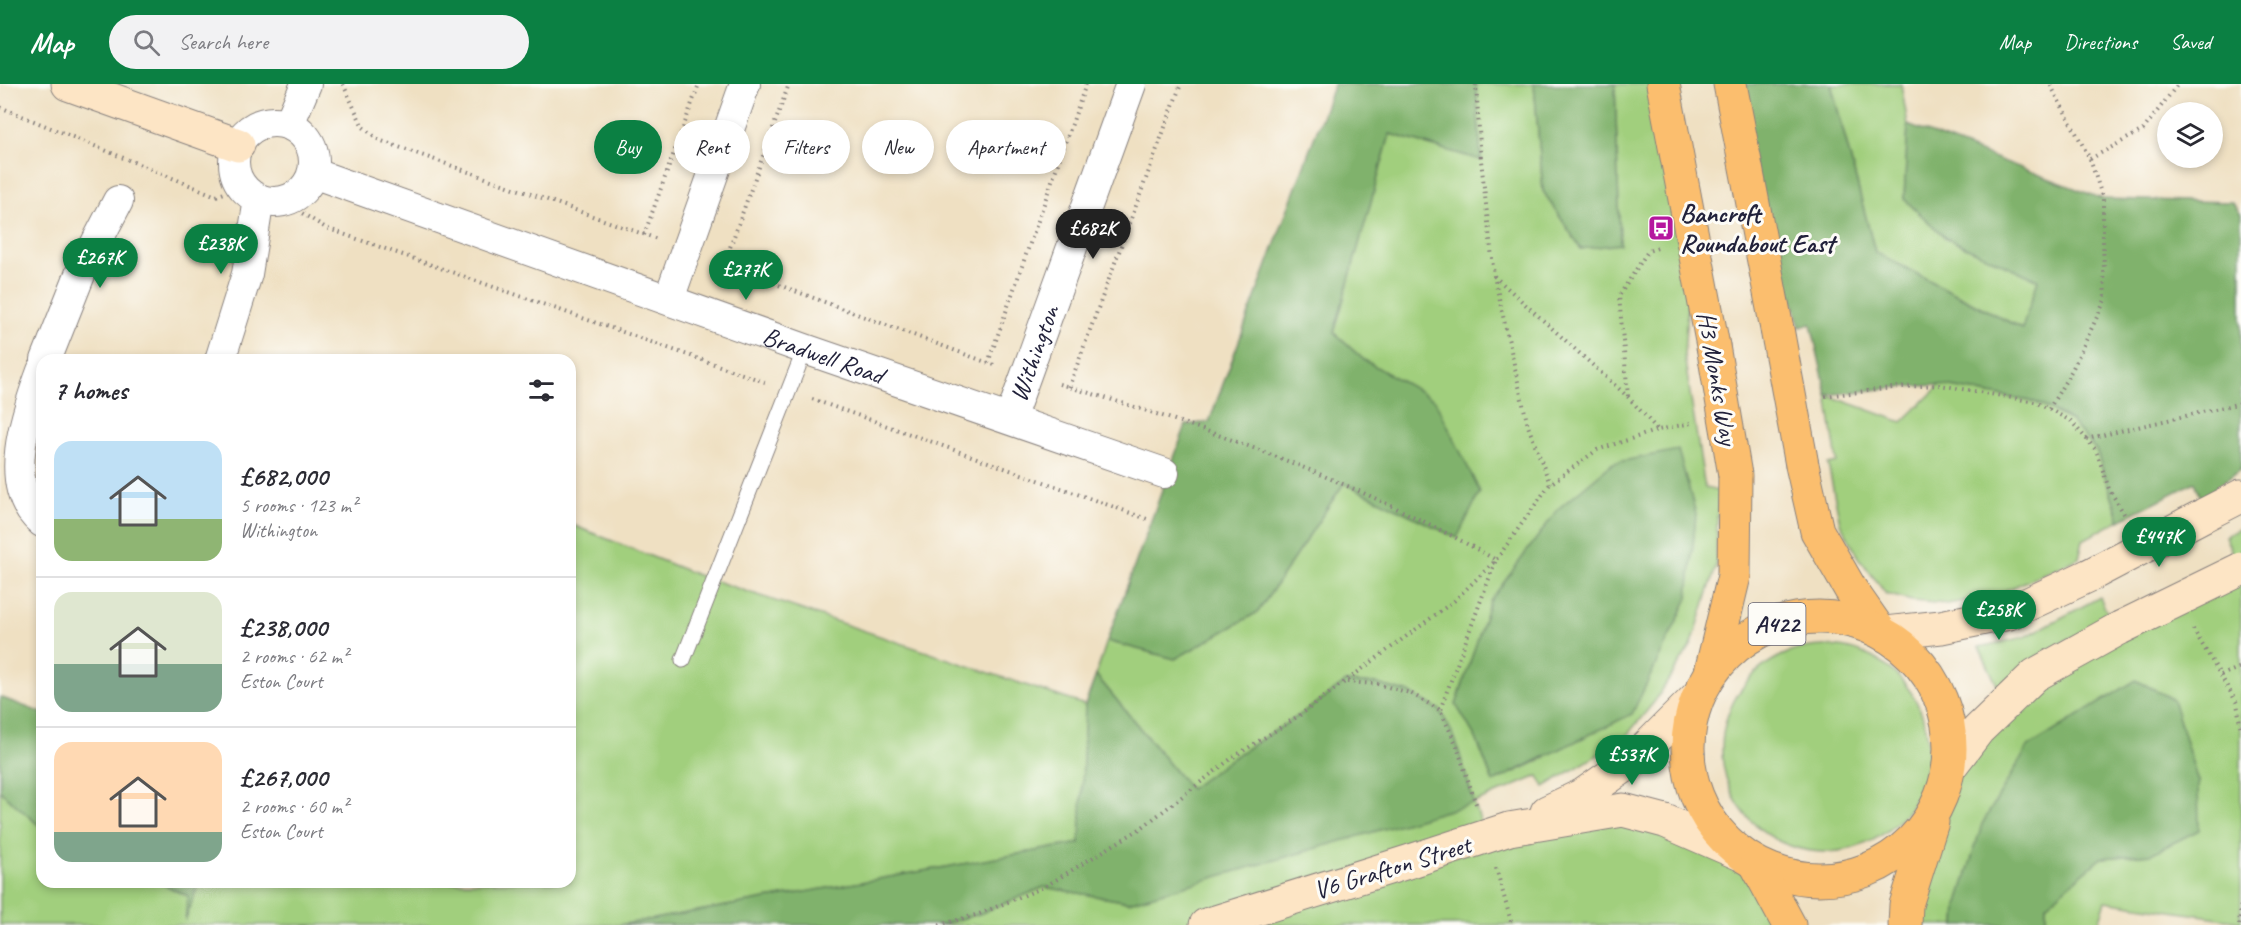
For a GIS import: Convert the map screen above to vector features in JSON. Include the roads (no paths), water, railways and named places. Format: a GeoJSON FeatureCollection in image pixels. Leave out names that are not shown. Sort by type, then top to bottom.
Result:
{"type":"FeatureCollection","features":[{"type":"Feature","properties":{"kind":"main road","name":"H3 Monks Way"},"geometry":{"type":"LineString","coordinates":[[1664,84],[1735,475],[1734,576],[1704,685]]}},
{"type":"Feature","properties":{"kind":"main road","name":"A422"},"geometry":{"type":"LineString","coordinates":[[1730,84],[1802,465],[1817,531],[1851,590],[1882,632],[1916,658],[1938,691],[1949,729],[1949,768],[1906,905],[1905,925]]}},
{"type":"Feature","properties":{"kind":"main road","name":"A422"},"geometry":{"type":"LineString","coordinates":[[1789,925],[1748,859],[1716,830],[1698,800],[1688,766],[1688,731],[1704,685],[1743,639],[1786,620],[1833,616],[1882,632]]}},
{"type":"Feature","properties":{"kind":"main road","name":"A422"},"geometry":{"type":"LineString","coordinates":[[1748,859],[1796,878],[1838,879],[1877,866],[1911,842],[1936,808]]}},
{"type":"Feature","properties":{"kind":"street"},"geometry":{"type":"LineString","coordinates":[[68,84],[238,145]]}},
{"type":"Feature","properties":{"kind":"street"},"geometry":{"type":"LineString","coordinates":[[289,124],[306,84]]}},
{"type":"Feature","properties":{"kind":"street"},"geometry":{"type":"LineString","coordinates":[[669,299],[745,84]]}},
{"type":"Feature","properties":{"kind":"street","name":"Withington"},"geometry":{"type":"LineString","coordinates":[[1010,419],[1131,84]]}},
{"type":"Feature","properties":{"kind":"street"},"geometry":{"type":"LineString","coordinates":[[264,123],[289,124],[303,134],[313,149],[315,161],[313,173],[302,191],[294,198],[261,196],[234,166],[238,145],[244,135],[264,123]]}},
{"type":"Feature","properties":{"kind":"street","name":"Bradwell Road"},"geometry":{"type":"LineString","coordinates":[[313,173],[805,349],[1164,473]]}},
{"type":"Feature","properties":{"kind":"street"},"geometry":{"type":"LineString","coordinates":[[222,354],[246,274],[261,196]]}},
{"type":"Feature","properties":{"kind":"street"},"geometry":{"type":"LineString","coordinates":[[48,354],[81,272],[118,201]]}},
{"type":"Feature","properties":{"kind":"street"},"geometry":{"type":"LineString","coordinates":[[36,388],[19,441],[17,475],[22,501],[36,516]]}},
{"type":"Feature","properties":{"kind":"street"},"geometry":{"type":"LineString","coordinates":[[1882,632],[1941,627],[2009,614],[2090,575],[2241,496]]}},
{"type":"Feature","properties":{"kind":"street"},"geometry":{"type":"LineString","coordinates":[[1949,768],[1978,730],[2035,675],[2120,628],[2241,569]]}},
{"type":"Feature","properties":{"kind":"street","name":"V6 Grafton Street"},"geometry":{"type":"LineString","coordinates":[[1206,925],[1509,829],[1583,795],[1636,758],[1704,685]]}},
{"type":"Feature","properties":{"kind":"street","name":"V6 Grafton Street"},"geometry":{"type":"LineString","coordinates":[[1509,829],[1623,810],[1665,821],[1748,859]]}},
{"type":"Feature","properties":{"kind":"lane"},"geometry":{"type":"LineString","coordinates":[[683,660],[805,349]]}},
{"type":"Feature","properties":{"kind":"place","name":"Bancroft Roundabout East"},"geometry":{"type":"Point","coordinates":[1661,228]}}]}
